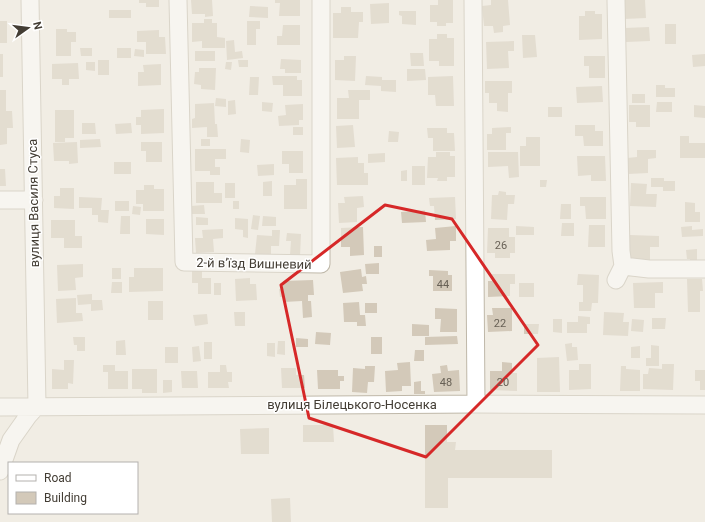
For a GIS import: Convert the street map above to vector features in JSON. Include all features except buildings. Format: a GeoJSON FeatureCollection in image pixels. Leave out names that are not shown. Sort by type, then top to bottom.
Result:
{"type":"FeatureCollection","features":[{"type":"Feature","properties":{"kind":"street","name":"вулиця Василя Стуса"},"geometry":{"type":"LineString","coordinates":[[30,0],[37,406]]}},
{"type":"Feature","properties":{"kind":"street","name":"2-й вʼїзд Вишневий"},"geometry":{"type":"LineString","coordinates":[[178,0],[184,262],[321,264],[321,0]]}},
{"type":"Feature","properties":{"kind":"street"},"geometry":{"type":"LineString","coordinates":[[473,0],[476,404]]}},
{"type":"Feature","properties":{"kind":"street"},"geometry":{"type":"LineString","coordinates":[[616,0],[621,250],[619,273],[649,269],[705,269]]}},
{"type":"Feature","properties":{"kind":"street"},"geometry":{"type":"LineString","coordinates":[[0,200],[34,200]]}},
{"type":"Feature","properties":{"kind":"street","name":"вулиця Білецького-Носенка"},"geometry":{"type":"LineString","coordinates":[[0,407],[476,404],[705,405]]}},
{"type":"Feature","properties":{"kind":"street"},"geometry":{"type":"LineString","coordinates":[[0,471],[11,440],[37,406]]}},
{"type":"Feature","properties":{"kind":"highlighted area"},"geometry":{"type":"Polygon","coordinates":[[[385,205],[452,219],[538,345],[426,457],[309,418],[281,285],[385,205]]]}}]}
